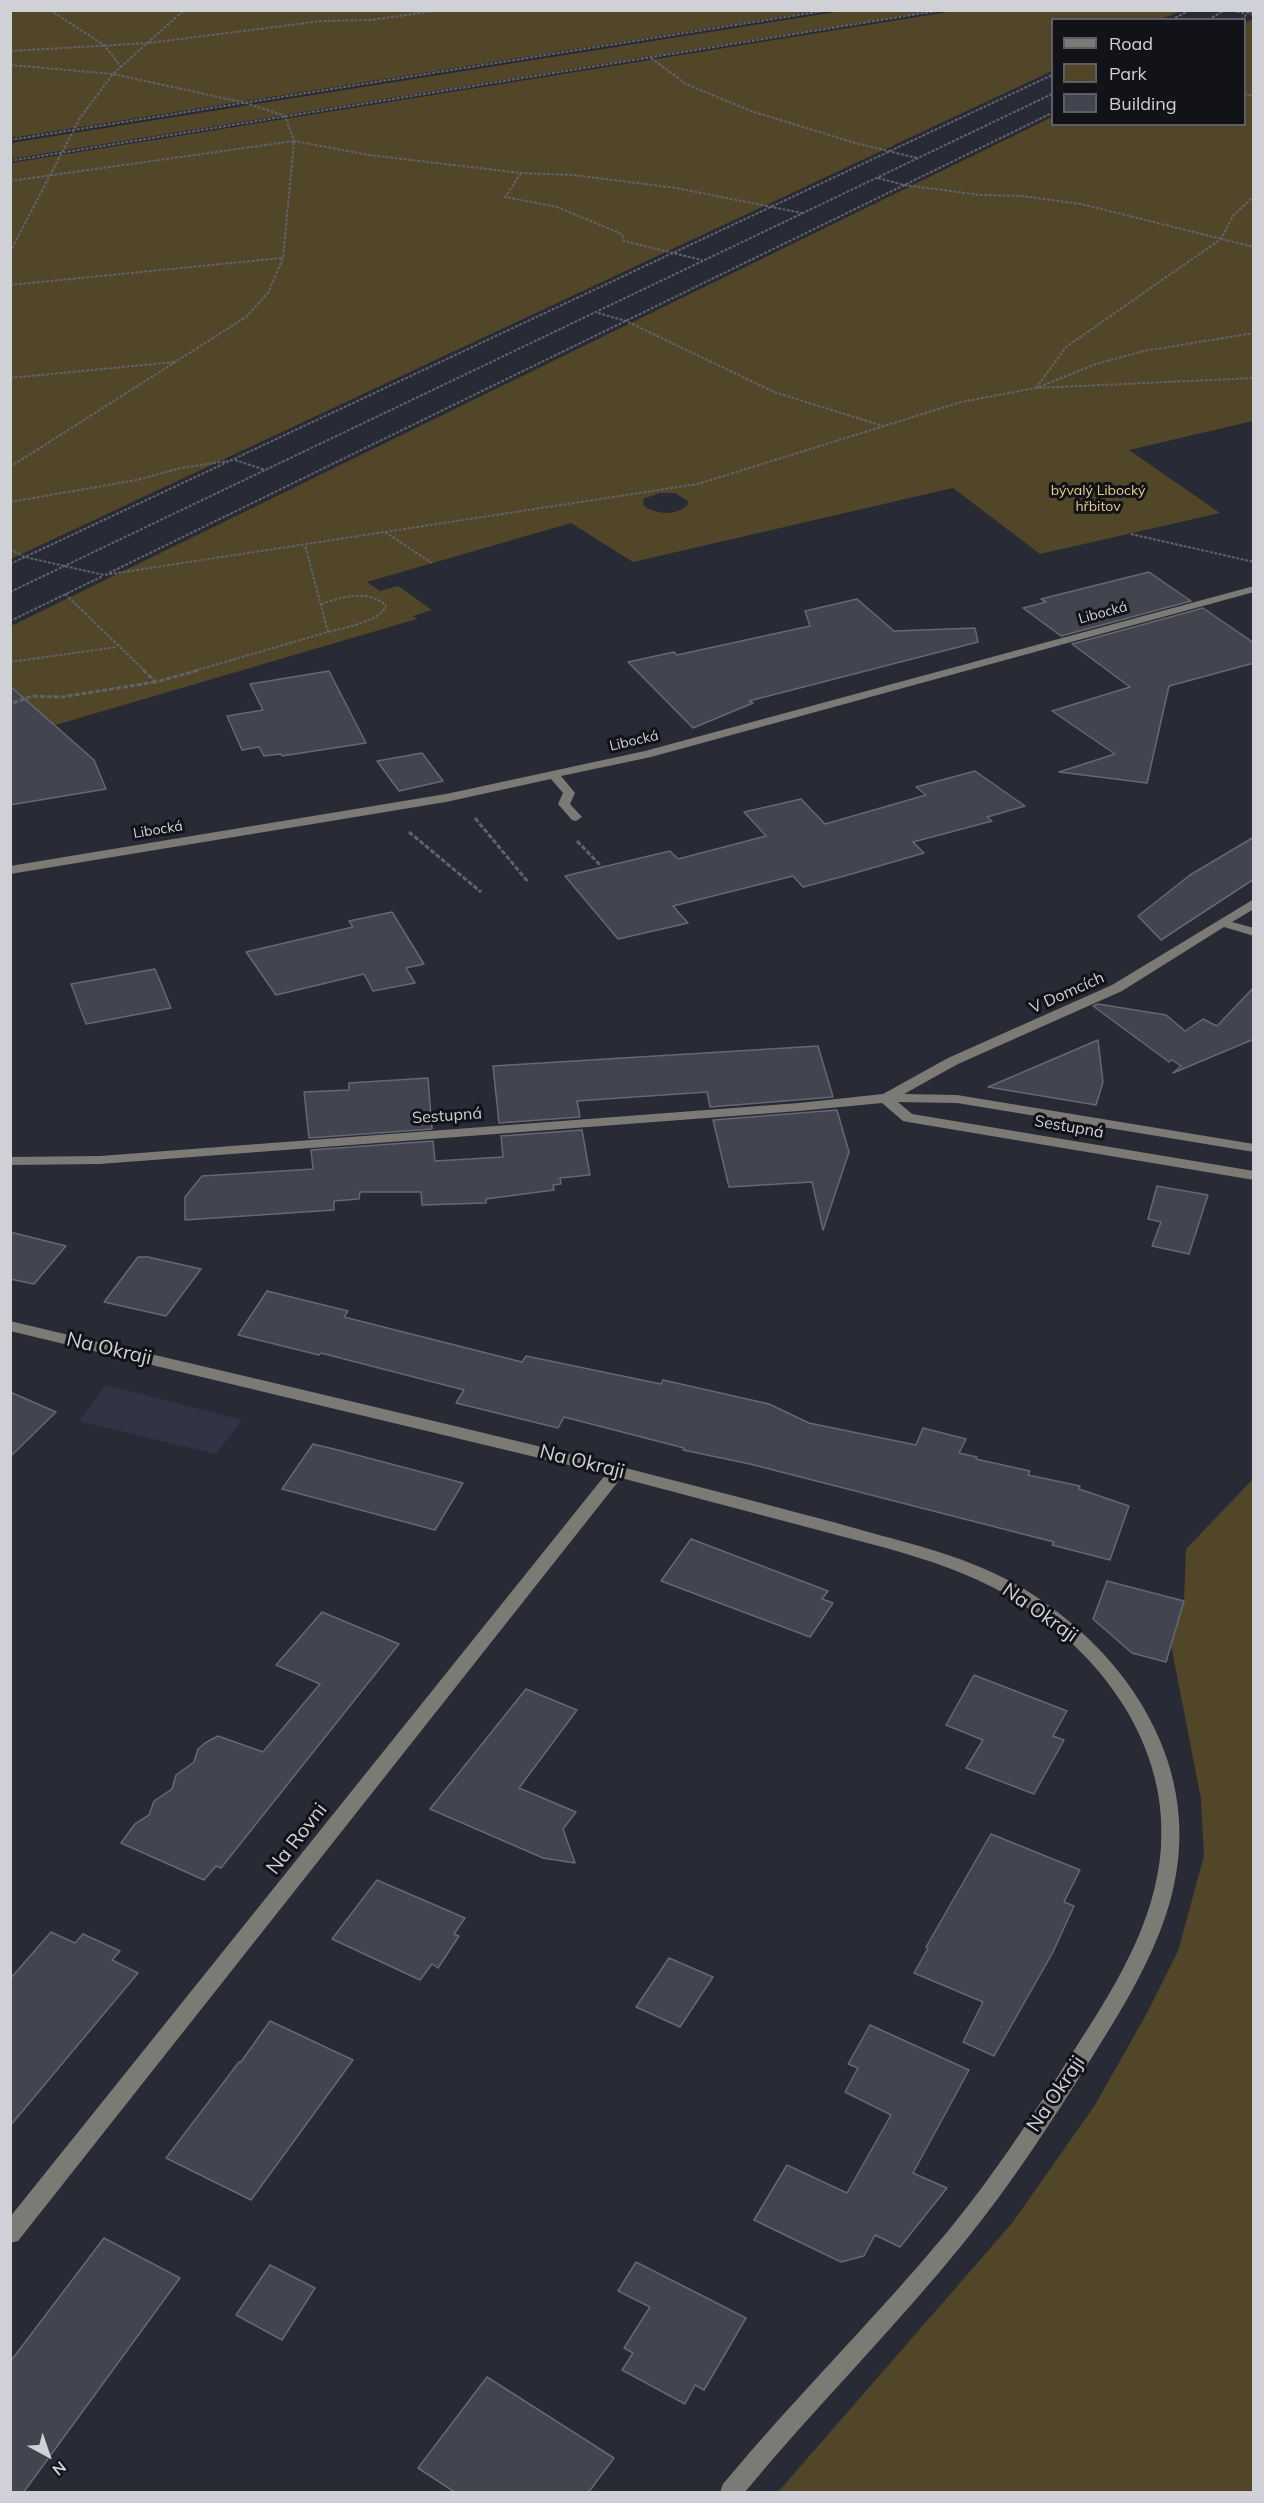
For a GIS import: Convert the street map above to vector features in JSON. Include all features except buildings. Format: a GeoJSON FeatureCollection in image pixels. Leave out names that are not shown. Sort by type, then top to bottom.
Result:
{"type":"FeatureCollection","features":[{"type":"Feature","properties":{"kind":"street","name":"Libocká"},"geometry":{"type":"LineString","coordinates":[[10,870],[446,798],[647,754],[1254,589]]}},
{"type":"Feature","properties":{"kind":"street"},"geometry":{"type":"LineString","coordinates":[[552,774],[569,793],[564,804],[576,817]]}},
{"type":"Feature","properties":{"kind":"street","name":"V Domcích"},"geometry":{"type":"LineString","coordinates":[[885,1098],[953,1061],[1117,988],[1254,903]]}},
{"type":"Feature","properties":{"kind":"street"},"geometry":{"type":"LineString","coordinates":[[1222,923],[1254,932]]}},
{"type":"Feature","properties":{"kind":"street","name":"Sestupná"},"geometry":{"type":"LineString","coordinates":[[885,1098],[908,1118],[1254,1176]]}},
{"type":"Feature","properties":{"kind":"street","name":"Sestupná"},"geometry":{"type":"LineString","coordinates":[[10,1161],[100,1160],[798,1107],[885,1098],[957,1099],[1254,1148]]}},
{"type":"Feature","properties":{"kind":"street","name":"Na Okraji"},"geometry":{"type":"LineString","coordinates":[[10,1326],[618,1471],[903,1548],[977,1572],[1022,1596],[1066,1628],[1096,1654],[1123,1688],[1146,1728],[1164,1773],[1172,1811],[1171,1855],[1163,1892],[1147,1941],[1118,2000],[1054,2100],[981,2203],[941,2254],[778,2433],[731,2493]]}},
{"type":"Feature","properties":{"kind":"street","name":"Na Rovni"},"geometry":{"type":"LineString","coordinates":[[10,2234],[618,1471]]}},
{"type":"Feature","properties":{"kind":"path"},"geometry":{"type":"LineString","coordinates":[[50,10],[104,45],[122,67]]}},
{"type":"Feature","properties":{"kind":"path"},"geometry":{"type":"LineString","coordinates":[[10,252],[74,130],[113,74],[184,10]]}},
{"type":"Feature","properties":{"kind":"path"},"geometry":{"type":"LineString","coordinates":[[10,51],[149,43],[321,21],[371,20],[441,10]]}},
{"type":"Feature","properties":{"kind":"path"},"geometry":{"type":"LineString","coordinates":[[10,140],[830,10]]}},
{"type":"Feature","properties":{"kind":"path"},"geometry":{"type":"LineString","coordinates":[[10,160],[944,10]]}},
{"type":"Feature","properties":{"kind":"path"},"geometry":{"type":"LineString","coordinates":[[1175,18],[1190,10]]}},
{"type":"Feature","properties":{"kind":"path"},"geometry":{"type":"LineString","coordinates":[[1212,18],[1227,10],[1254,11]]}},
{"type":"Feature","properties":{"kind":"path"},"geometry":{"type":"LineString","coordinates":[[1249,12],[1254,15]]}},
{"type":"Feature","properties":{"kind":"path"},"geometry":{"type":"LineString","coordinates":[[1243,18],[1249,12]]}},
{"type":"Feature","properties":{"kind":"path"},"geometry":{"type":"LineString","coordinates":[[650,58],[686,84],[751,111],[822,134],[917,158]]}},
{"type":"Feature","properties":{"kind":"path"},"geometry":{"type":"LineString","coordinates":[[10,65],[113,74],[246,103],[285,116]]}},
{"type":"Feature","properties":{"kind":"path"},"geometry":{"type":"LineString","coordinates":[[10,564],[1051,76]]}},
{"type":"Feature","properties":{"kind":"path"},"geometry":{"type":"LineString","coordinates":[[10,592],[1051,95]]}},
{"type":"Feature","properties":{"kind":"path"},"geometry":{"type":"LineString","coordinates":[[10,621],[1051,114]]}},
{"type":"Feature","properties":{"kind":"path"},"geometry":{"type":"LineString","coordinates":[[10,467],[246,317],[268,293],[283,258],[294,141],[285,116]]}},
{"type":"Feature","properties":{"kind":"path"},"geometry":{"type":"LineString","coordinates":[[10,181],[294,141],[369,155],[522,173],[573,175],[676,188],[774,205],[803,213]]}},
{"type":"Feature","properties":{"kind":"path"},"geometry":{"type":"LineString","coordinates":[[522,173],[506,197],[557,207],[622,234],[624,241],[704,261]]}},
{"type":"Feature","properties":{"kind":"path"},"geometry":{"type":"LineString","coordinates":[[877,178],[904,185],[981,195],[1022,196],[1081,204],[1254,246]]}},
{"type":"Feature","properties":{"kind":"path"},"geometry":{"type":"LineString","coordinates":[[1036,388],[1065,347],[1221,239],[1233,216],[1254,196]]}},
{"type":"Feature","properties":{"kind":"path"},"geometry":{"type":"LineString","coordinates":[[10,285],[283,258]]}},
{"type":"Feature","properties":{"kind":"path"},"geometry":{"type":"LineString","coordinates":[[597,312],[626,321],[774,392],[884,426]]}},
{"type":"Feature","properties":{"kind":"path"},"geometry":{"type":"LineString","coordinates":[[1036,388],[1096,364],[1144,351],[1254,333]]}},
{"type":"Feature","properties":{"kind":"path"},"geometry":{"type":"LineString","coordinates":[[10,378],[175,362]]}},
{"type":"Feature","properties":{"kind":"path"},"geometry":{"type":"LineString","coordinates":[[10,549],[25,557],[104,575],[698,484],[961,402],[1036,388],[1254,378]]}},
{"type":"Feature","properties":{"kind":"path"},"geometry":{"type":"LineString","coordinates":[[10,502],[137,480],[181,468],[234,460],[265,470]]}},
{"type":"Feature","properties":{"kind":"path"},"geometry":{"type":"LineString","coordinates":[[384,532],[432,563]]}},
{"type":"Feature","properties":{"kind":"path"},"geometry":{"type":"LineString","coordinates":[[1131,534],[1254,561]]}},
{"type":"Feature","properties":{"kind":"path"},"geometry":{"type":"LineString","coordinates":[[305,545],[328,632]]}},
{"type":"Feature","properties":{"kind":"path"},"geometry":{"type":"LineString","coordinates":[[65,594],[156,682]]}},
{"type":"Feature","properties":{"kind":"path"},"geometry":{"type":"LineString","coordinates":[[13,703],[32,696],[62,697],[156,682],[378,617],[385,611],[386,605],[381,599],[358,595],[321,604]]}},
{"type":"Feature","properties":{"kind":"path"},"geometry":{"type":"LineString","coordinates":[[10,662],[118,646]]}},
{"type":"Feature","properties":{"kind":"path"},"geometry":{"type":"LineString","coordinates":[[472,814],[528,882]]}},
{"type":"Feature","properties":{"kind":"path"},"geometry":{"type":"LineString","coordinates":[[409,831],[481,892]]}},
{"type":"Feature","properties":{"kind":"shaded area"},"geometry":{"type":"Polygon","coordinates":[[[106,1385],[242,1420],[216,1454],[79,1421],[106,1385]]]}},
{"type":"Feature","properties":{"kind":"green space"},"geometry":{"type":"Polygon","coordinates":[[[11,10],[817,10],[817,11],[11,138],[11,10]]]}},
{"type":"Feature","properties":{"kind":"green space"},"geometry":{"type":"Polygon","coordinates":[[[842,11],[933,11],[11,159],[11,143],[842,11]]]}},
{"type":"Feature","properties":{"kind":"green space"},"geometry":{"type":"Polygon","coordinates":[[[954,11],[1181,11],[1164,18],[1051,18],[1051,71],[11,559],[11,163],[954,11]]]}},
{"type":"Feature","properties":{"kind":"green space","name":"bývalý Libocký hřbitov"},"geometry":{"type":"Polygon","coordinates":[[[1253,19],[1253,421],[1129,450],[1220,513],[1040,554],[953,488],[633,562],[571,523],[367,582],[380,591],[398,586],[432,610],[413,616],[417,619],[11,738],[11,626],[1051,117],[1051,126],[1246,126],[1246,22],[1253,19]],[[660,493],[643,499],[644,506],[649,509],[667,513],[678,511],[688,504],[688,501],[675,493],[660,493]]]}},
{"type":"Feature","properties":{"kind":"green space"},"geometry":{"type":"Polygon","coordinates":[[[1253,1479],[1253,2492],[778,2492],[1013,2222],[1095,2105],[1147,2013],[1178,1951],[1204,1856],[1201,1799],[1171,1645],[1184,1601],[1186,1549],[1253,1479]]]}}]}
